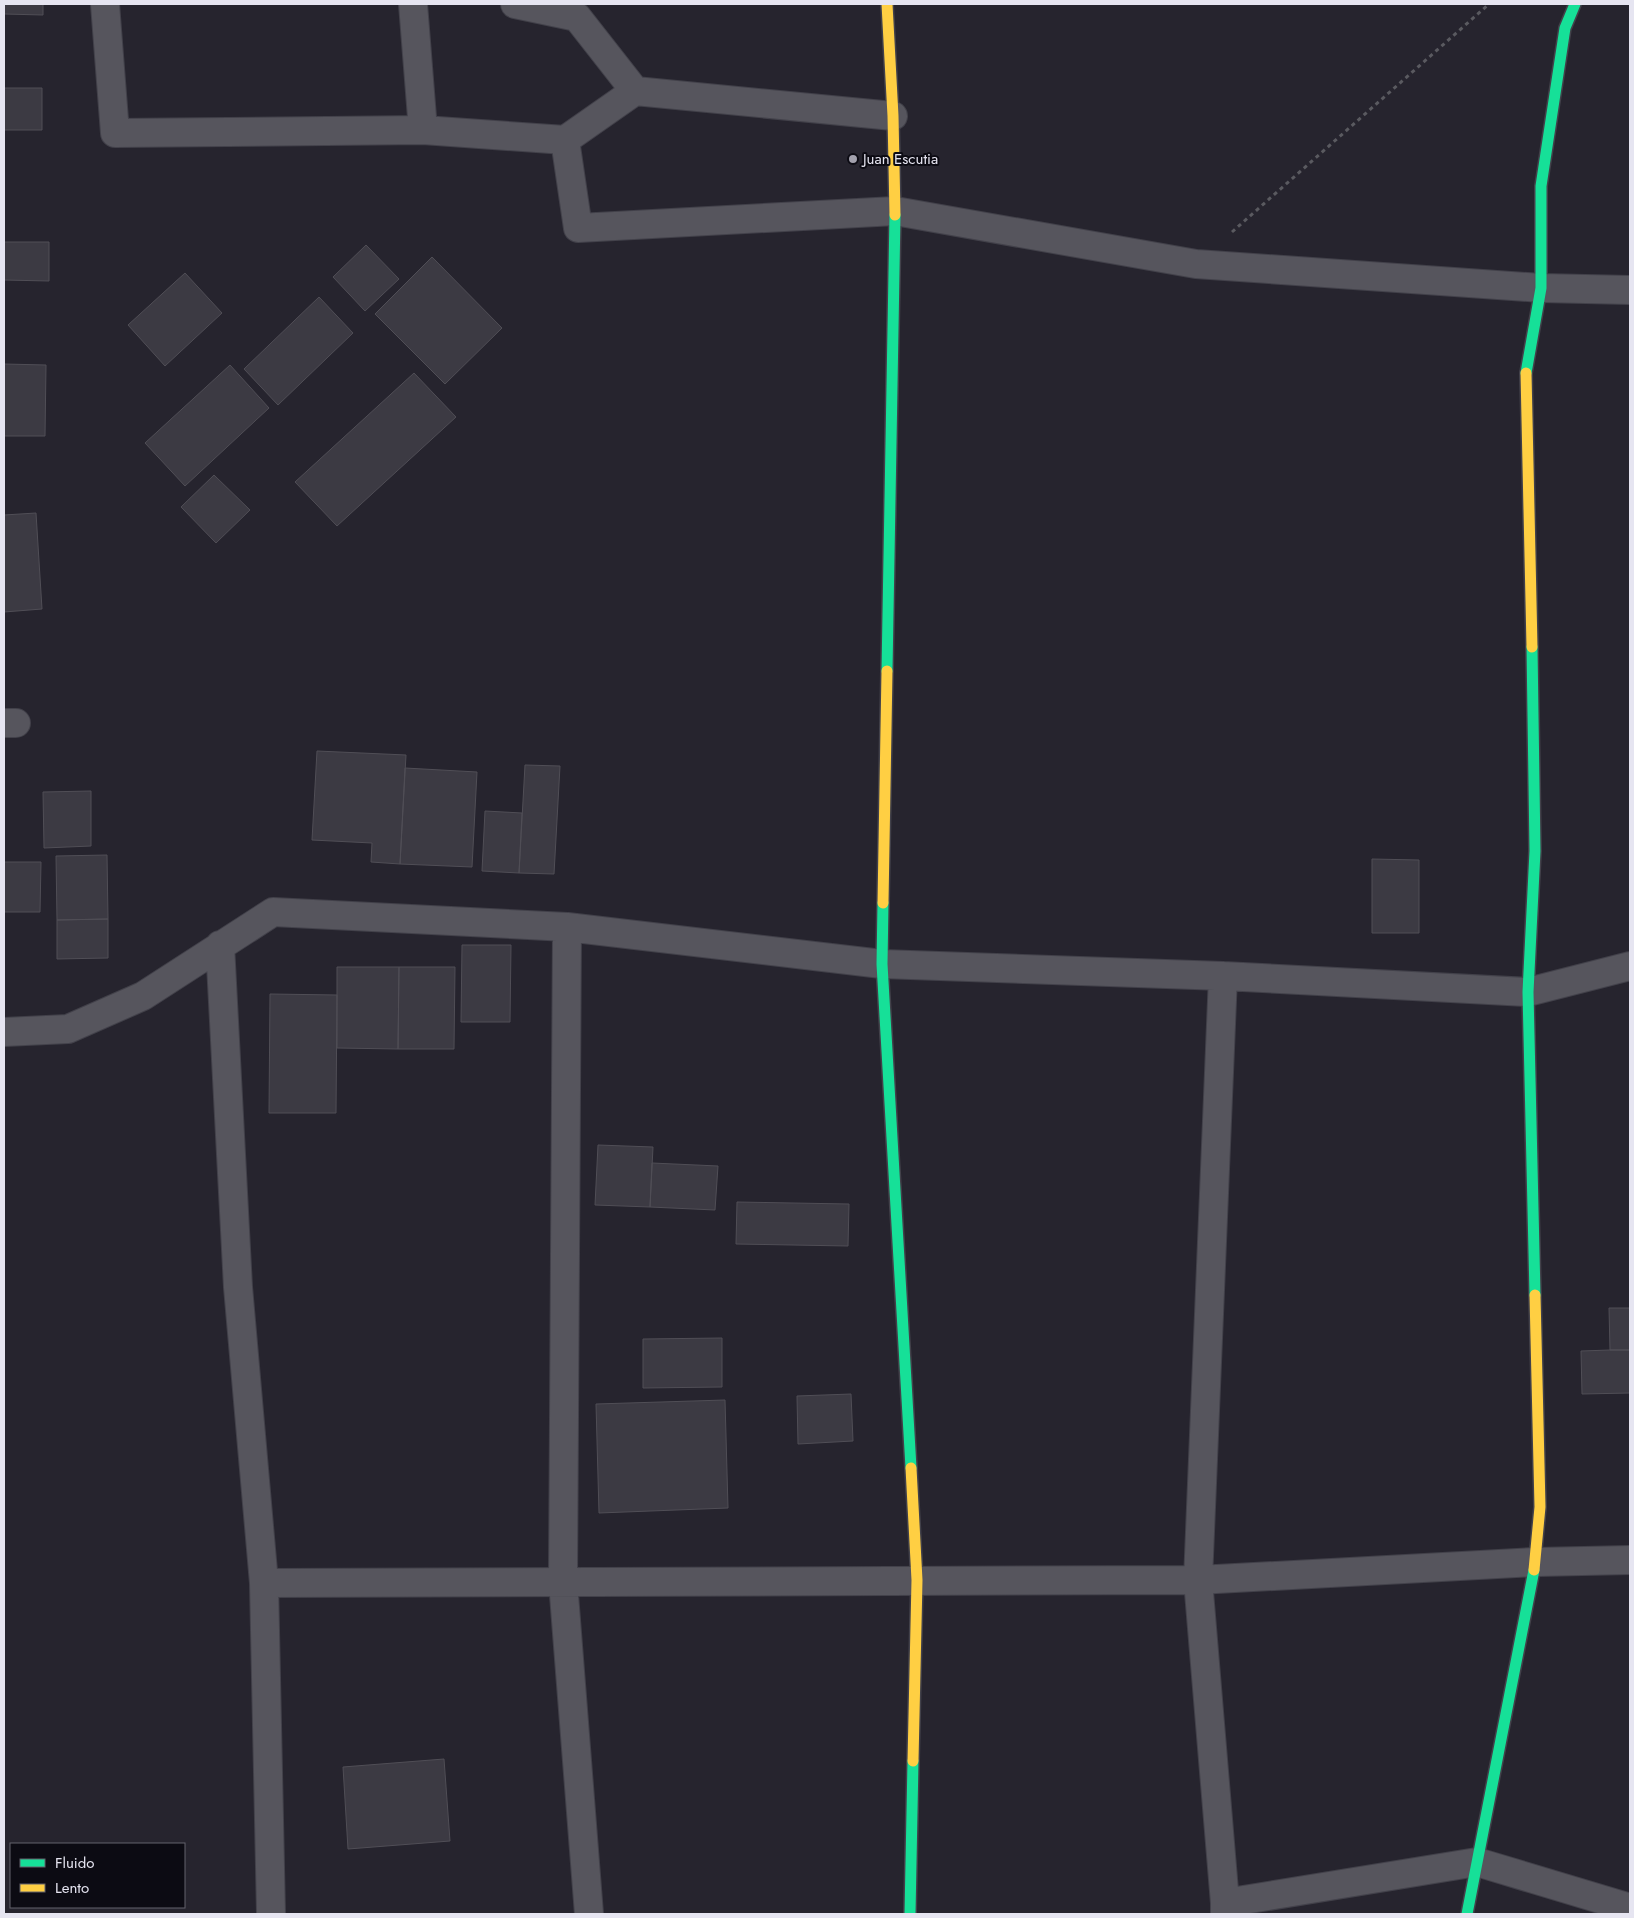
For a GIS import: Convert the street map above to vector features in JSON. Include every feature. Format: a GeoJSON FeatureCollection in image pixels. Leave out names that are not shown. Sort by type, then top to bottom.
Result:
{"type":"FeatureCollection","features":[{"type":"Feature","properties":{"kind":"street"},"geometry":{"type":"LineString","coordinates":[[106,4],[115,134],[423,130],[565,140],[635,91],[893,116]]}},
{"type":"Feature","properties":{"kind":"street"},"geometry":{"type":"LineString","coordinates":[[414,4],[423,130]]}},
{"type":"Feature","properties":{"kind":"street"},"geometry":{"type":"LineString","coordinates":[[516,4],[583,10],[635,91]]}},
{"type":"Feature","properties":{"kind":"street"},"geometry":{"type":"LineString","coordinates":[[887,4],[893,116],[895,211],[882,964],[916,1580],[910,1914]]}},
{"type":"Feature","properties":{"kind":"street"},"geometry":{"type":"LineString","coordinates":[[1467,1914],[1536,1562],[1540,1507],[1528,992],[1535,851],[1531,546],[1526,374],[1541,288],[1541,186],[1565,28],[1575,4]]}},
{"type":"Feature","properties":{"kind":"street"},"geometry":{"type":"LineString","coordinates":[[565,140],[578,228],[895,211],[1196,264],[1541,288],[1630,290]]}},
{"type":"Feature","properties":{"kind":"street"},"geometry":{"type":"LineString","coordinates":[[4,1032],[68,1029],[143,996],[272,912],[567,927],[882,964],[1223,976],[1528,992],[1630,966]]}},
{"type":"Feature","properties":{"kind":"street"},"geometry":{"type":"LineString","coordinates":[[567,927],[563,1582],[589,1914]]}},
{"type":"Feature","properties":{"kind":"street"},"geometry":{"type":"LineString","coordinates":[[220,946],[238,1288],[264,1583],[271,1914]]}},
{"type":"Feature","properties":{"kind":"street"},"geometry":{"type":"LineString","coordinates":[[1223,976],[1198,1580],[1225,1909],[1477,1862],[1630,1908]]}},
{"type":"Feature","properties":{"kind":"street"},"geometry":{"type":"LineString","coordinates":[[264,1583],[1198,1580],[1536,1562],[1630,1560]]}},
{"type":"Feature","properties":{"kind":"path"},"geometry":{"type":"LineString","coordinates":[[1196,264],[1490,4]]}},
{"type":"Feature","properties":{"kind":"building"},"geometry":{"type":"Polygon","coordinates":[[[4,4],[43,4],[43,15],[4,14],[4,4]]]}},
{"type":"Feature","properties":{"kind":"building"},"geometry":{"type":"Polygon","coordinates":[[[4,88],[42,88],[42,130],[4,130],[4,88]]]}},
{"type":"Feature","properties":{"kind":"building"},"geometry":{"type":"Polygon","coordinates":[[[4,242],[49,242],[49,281],[4,280],[4,242]]]}},
{"type":"Feature","properties":{"kind":"building"},"geometry":{"type":"Polygon","coordinates":[[[366,245],[399,279],[365,311],[333,277],[366,245]]]}},
{"type":"Feature","properties":{"kind":"building"},"geometry":{"type":"Polygon","coordinates":[[[432,257],[502,328],[445,384],[375,314],[432,257]]]}},
{"type":"Feature","properties":{"kind":"building"},"geometry":{"type":"Polygon","coordinates":[[[185,273],[222,313],[165,366],[128,325],[185,273]]]}},
{"type":"Feature","properties":{"kind":"building"},"geometry":{"type":"Polygon","coordinates":[[[319,297],[353,333],[278,405],[244,369],[319,297]]]}},
{"type":"Feature","properties":{"kind":"building"},"geometry":{"type":"Polygon","coordinates":[[[4,364],[46,365],[45,436],[4,436],[4,364]]]}},
{"type":"Feature","properties":{"kind":"building"},"geometry":{"type":"Polygon","coordinates":[[[230,365],[269,408],[185,486],[145,443],[230,365]]]}},
{"type":"Feature","properties":{"kind":"building"},"geometry":{"type":"Polygon","coordinates":[[[414,373],[456,417],[337,526],[295,482],[414,373]]]}},
{"type":"Feature","properties":{"kind":"building"},"geometry":{"type":"Polygon","coordinates":[[[214,475],[250,510],[216,543],[181,507],[214,475]]]}},
{"type":"Feature","properties":{"kind":"building"},"geometry":{"type":"Polygon","coordinates":[[[36,513],[42,609],[4,612],[4,515],[36,513]]]}},
{"type":"Feature","properties":{"kind":"building"},"geometry":{"type":"Polygon","coordinates":[[[317,751],[406,755],[400,864],[371,862],[372,843],[312,840],[317,751]]]}},
{"type":"Feature","properties":{"kind":"building"},"geometry":{"type":"Polygon","coordinates":[[[525,765],[560,766],[554,874],[519,873],[525,765]]]}},
{"type":"Feature","properties":{"kind":"building"},"geometry":{"type":"Polygon","coordinates":[[[405,768],[477,772],[472,867],[400,864],[405,768]]]}},
{"type":"Feature","properties":{"kind":"building"},"geometry":{"type":"Polygon","coordinates":[[[91,791],[91,846],[44,848],[43,792],[91,791]]]}},
{"type":"Feature","properties":{"kind":"building"},"geometry":{"type":"Polygon","coordinates":[[[485,811],[522,813],[519,873],[482,871],[485,811]]]}},
{"type":"Feature","properties":{"kind":"building"},"geometry":{"type":"Polygon","coordinates":[[[107,855],[108,919],[57,920],[56,856],[107,855]]]}},
{"type":"Feature","properties":{"kind":"building"},"geometry":{"type":"Polygon","coordinates":[[[1372,859],[1419,860],[1419,933],[1372,933],[1372,859]]]}},
{"type":"Feature","properties":{"kind":"building"},"geometry":{"type":"Polygon","coordinates":[[[4,862],[41,862],[40,912],[4,912],[4,862]]]}},
{"type":"Feature","properties":{"kind":"building"},"geometry":{"type":"Polygon","coordinates":[[[108,919],[108,958],[57,959],[57,920],[108,919]]]}},
{"type":"Feature","properties":{"kind":"building"},"geometry":{"type":"Polygon","coordinates":[[[462,945],[511,945],[510,1022],[461,1022],[462,945]]]}},
{"type":"Feature","properties":{"kind":"building"},"geometry":{"type":"Polygon","coordinates":[[[337,967],[399,967],[398,1049],[337,1048],[337,967]]]}},
{"type":"Feature","properties":{"kind":"building"},"geometry":{"type":"Polygon","coordinates":[[[399,967],[455,967],[454,1049],[398,1049],[399,967]]]}},
{"type":"Feature","properties":{"kind":"building"},"geometry":{"type":"Polygon","coordinates":[[[270,994],[337,995],[336,1113],[269,1113],[270,994]]]}},
{"type":"Feature","properties":{"kind":"building"},"geometry":{"type":"Polygon","coordinates":[[[598,1145],[653,1147],[650,1207],[595,1205],[598,1145]]]}},
{"type":"Feature","properties":{"kind":"building"},"geometry":{"type":"Polygon","coordinates":[[[652,1163],[718,1166],[715,1210],[650,1207],[652,1163]]]}},
{"type":"Feature","properties":{"kind":"building"},"geometry":{"type":"Polygon","coordinates":[[[737,1202],[849,1204],[848,1246],[736,1244],[737,1202]]]}},
{"type":"Feature","properties":{"kind":"building"},"geometry":{"type":"Polygon","coordinates":[[[1609,1308],[1630,1308],[1630,1350],[1610,1350],[1609,1308]]]}},
{"type":"Feature","properties":{"kind":"building"},"geometry":{"type":"Polygon","coordinates":[[[722,1338],[722,1387],[643,1388],[643,1339],[722,1338]]]}},
{"type":"Feature","properties":{"kind":"building"},"geometry":{"type":"Polygon","coordinates":[[[1630,1350],[1630,1393],[1582,1394],[1581,1351],[1630,1350]]]}},
{"type":"Feature","properties":{"kind":"building"},"geometry":{"type":"Polygon","coordinates":[[[851,1394],[853,1441],[798,1444],[797,1396],[851,1394]]]}},
{"type":"Feature","properties":{"kind":"building"},"geometry":{"type":"Polygon","coordinates":[[[725,1400],[728,1508],[599,1513],[596,1404],[725,1400]]]}},
{"type":"Feature","properties":{"kind":"building"},"geometry":{"type":"Polygon","coordinates":[[[444,1759],[450,1841],[348,1849],[343,1767],[444,1759]]]}},
{"type":"Feature","properties":{"kind":"traffic: fast"},"geometry":{"type":"LineString","coordinates":[[1526,373],[1541,288],[1541,186],[1565,28],[1575,4]]}},
{"type":"Feature","properties":{"kind":"traffic: fast"},"geometry":{"type":"LineString","coordinates":[[887,671],[895,215]]}},
{"type":"Feature","properties":{"kind":"traffic: fast"},"geometry":{"type":"LineString","coordinates":[[1532,647],[1535,851],[1528,992],[1535,1295]]}},
{"type":"Feature","properties":{"kind":"traffic: fast"},"geometry":{"type":"LineString","coordinates":[[883,903],[882,964],[911,1468]]}},
{"type":"Feature","properties":{"kind":"traffic: fast"},"geometry":{"type":"LineString","coordinates":[[1467,1914],[1534,1570]]}},
{"type":"Feature","properties":{"kind":"traffic: fast"},"geometry":{"type":"LineString","coordinates":[[910,1914],[913,1761]]}},
{"type":"Feature","properties":{"kind":"traffic: slow"},"geometry":{"type":"LineString","coordinates":[[887,4],[893,116],[895,215]]}},
{"type":"Feature","properties":{"kind":"traffic: slow"},"geometry":{"type":"LineString","coordinates":[[1526,373],[1532,647]]}},
{"type":"Feature","properties":{"kind":"traffic: slow"},"geometry":{"type":"LineString","coordinates":[[883,903],[887,671]]}},
{"type":"Feature","properties":{"kind":"traffic: slow"},"geometry":{"type":"LineString","coordinates":[[1534,1570],[1540,1507],[1535,1295]]}},
{"type":"Feature","properties":{"kind":"traffic: slow"},"geometry":{"type":"LineString","coordinates":[[911,1468],[917,1580],[913,1761]]}},
{"type":"Feature","properties":{"kind":"place","name":"Juan Escutia"},"geometry":{"type":"Point","coordinates":[853,159]}}]}
